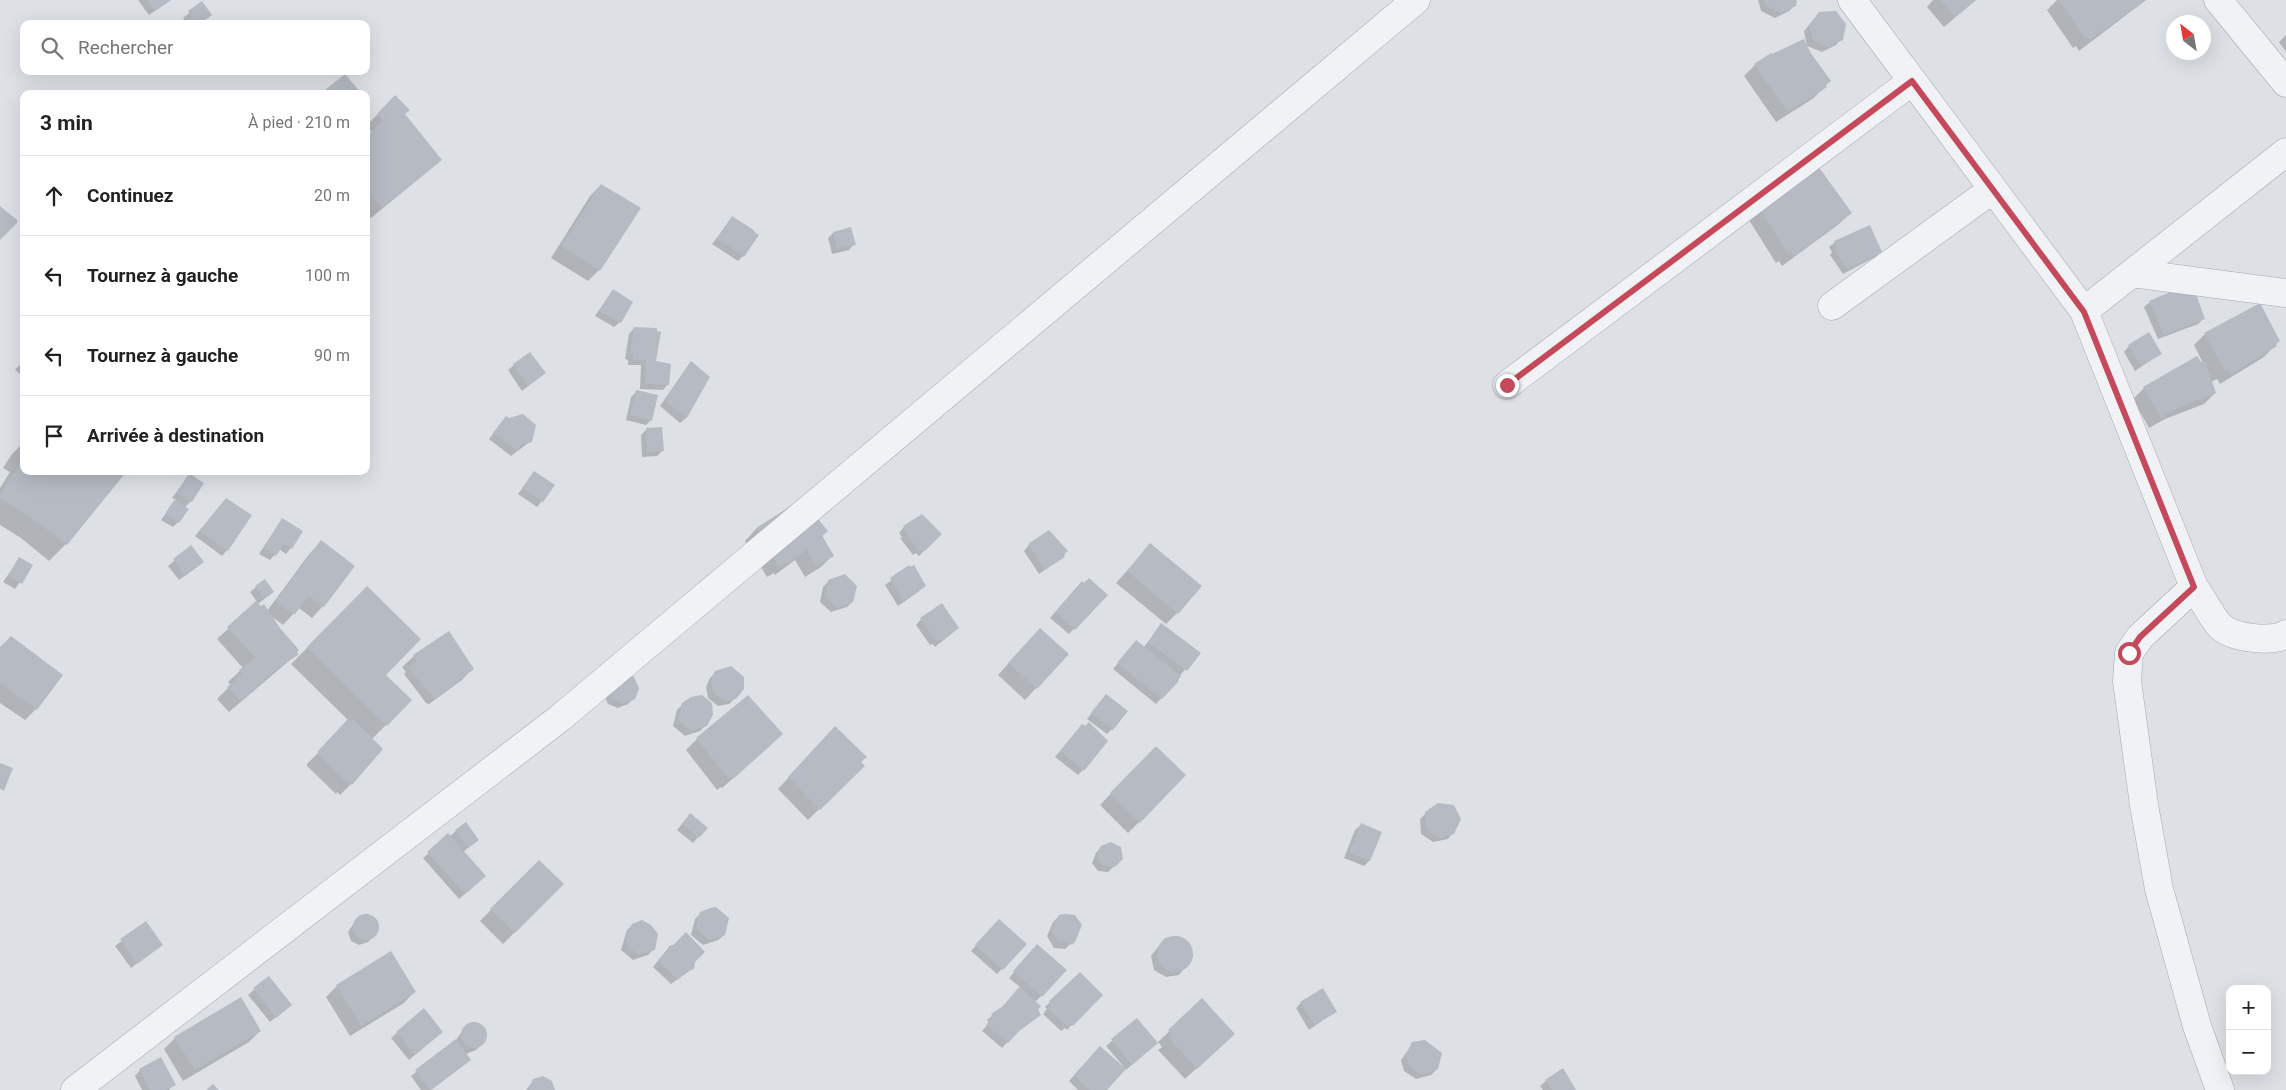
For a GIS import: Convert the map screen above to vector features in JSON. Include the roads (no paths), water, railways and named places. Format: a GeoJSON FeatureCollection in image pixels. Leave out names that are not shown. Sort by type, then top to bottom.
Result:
{"type":"FeatureCollection","features":[{"type":"Feature","properties":{"kind":"street"},"geometry":{"type":"LineString","coordinates":[[75,1090],[560,718],[1416,0]]}},
{"type":"Feature","properties":{"kind":"street"},"geometry":{"type":"LineString","coordinates":[[1852,0],[2084,312],[2194,587],[2221,627],[2248,638],[2278,639],[2286,634]]}},
{"type":"Feature","properties":{"kind":"street"},"geometry":{"type":"LineString","coordinates":[[2218,0],[2286,83]]}},
{"type":"Feature","properties":{"kind":"street"},"geometry":{"type":"LineString","coordinates":[[1507,385],[1912,81]]}},
{"type":"Feature","properties":{"kind":"street"},"geometry":{"type":"LineString","coordinates":[[2084,312],[2286,152]]}},
{"type":"Feature","properties":{"kind":"street"},"geometry":{"type":"LineString","coordinates":[[1832,306],[1993,189]]}},
{"type":"Feature","properties":{"kind":"street"},"geometry":{"type":"LineString","coordinates":[[2132,273],[2286,293]]}},
{"type":"Feature","properties":{"kind":"street"},"geometry":{"type":"LineString","coordinates":[[2194,587],[2140,637],[2134,645],[2129,653],[2127,681],[2144,805],[2160,889],[2197,1026],[2220,1090]]}}]}
